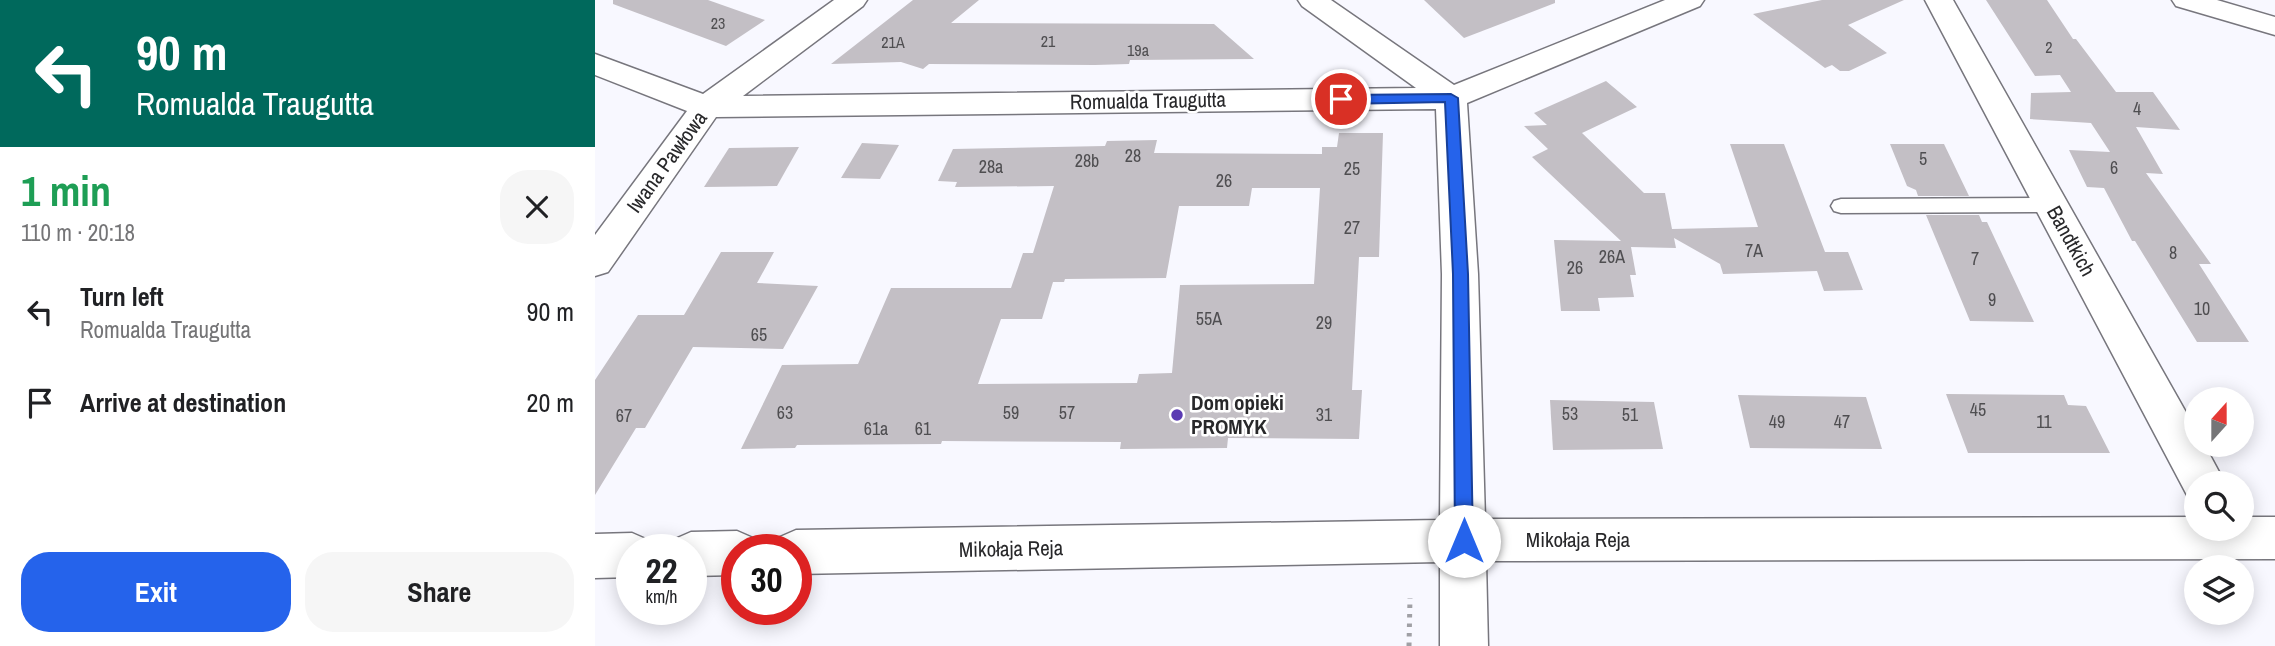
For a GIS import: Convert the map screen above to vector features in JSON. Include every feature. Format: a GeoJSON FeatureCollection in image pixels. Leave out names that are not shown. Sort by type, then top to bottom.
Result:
{"type":"FeatureCollection","features":[{"type":"Feature","properties":{"kind":"street"},"geometry":{"type":"LineString","coordinates":[[1312,0],[1451,98],[1460,274],[1464,646]]}},
{"type":"Feature","properties":{"kind":"street","name":"Romualda Traugutta"},"geometry":{"type":"LineString","coordinates":[[595,64],[707,107],[1451,98],[1689,0]]}},
{"type":"Feature","properties":{"kind":"street","name":"Bandtkich"},"geometry":{"type":"LineString","coordinates":[[1939,0],[2196,471]]}},
{"type":"Feature","properties":{"kind":"street"},"geometry":{"type":"LineString","coordinates":[[2186,0],[2275,26]]}},
{"type":"Feature","properties":{"kind":"street","name":"Iwana Pawłowa"},"geometry":{"type":"LineString","coordinates":[[595,262],[707,107],[849,1]]}},
{"type":"Feature","properties":{"kind":"street","name":"Mikołaja Reja"},"geometry":{"type":"LineString","coordinates":[[812,552],[1464,541],[2184,535]]}},
{"type":"Feature","properties":{"kind":"street"},"geometry":{"type":"LineString","coordinates":[[595,556],[616,555]]}},
{"type":"Feature","properties":{"kind":"lane"},"geometry":{"type":"LineString","coordinates":[[1841,206],[2051,205]]}},
{"type":"Feature","properties":{"kind":"path"},"geometry":{"type":"LineString","coordinates":[[1409,598],[1409,646]]}},
{"type":"Feature","properties":{"kind":"building"},"geometry":{"type":"Polygon","coordinates":[[[613,0],[708,0],[765,20],[726,46],[613,4],[613,0]]]}},
{"type":"Feature","properties":{"kind":"building"},"geometry":{"type":"Polygon","coordinates":[[[913,0],[979,0],[951,23],[1214,24],[1254,59],[1130,60],[1129,64],[1095,65],[929,64],[923,69],[901,62],[831,64],[913,0]]]}},
{"type":"Feature","properties":{"kind":"building"},"geometry":{"type":"Polygon","coordinates":[[[1424,0],[1555,0],[1555,3],[1464,38],[1424,0]]]}},
{"type":"Feature","properties":{"kind":"building"},"geometry":{"type":"Polygon","coordinates":[[[1822,0],[1904,0],[1848,25],[1887,53],[1849,71],[1840,71],[1832,65],[1825,68],[1753,14],[1822,0]]]}},
{"type":"Feature","properties":{"kind":"building"},"geometry":{"type":"Polygon","coordinates":[[[1986,0],[2047,0],[2073,39],[2076,39],[2116,92],[2153,92],[2180,130],[2136,127],[2163,174],[2146,173],[2211,264],[2199,264],[2249,342],[2197,342],[2135,241],[2132,241],[2104,188],[2087,187],[2069,150],[2110,152],[2091,123],[2030,119],[2031,93],[2071,92],[2060,75],[2035,76],[1986,0]]]}},
{"type":"Feature","properties":{"kind":"building"},"geometry":{"type":"Polygon","coordinates":[[[1606,81],[1637,107],[1582,133],[1644,193],[1665,193],[1672,229],[1758,227],[1730,144],[1784,144],[1825,252],[1848,252],[1863,290],[1824,291],[1817,271],[1723,274],[1720,264],[1674,238],[1676,248],[1631,247],[1636,275],[1630,275],[1634,297],[1598,298],[1600,311],[1561,311],[1554,240],[1621,241],[1532,157],[1548,149],[1524,126],[1547,125],[1534,113],[1606,81]]]}},
{"type":"Feature","properties":{"kind":"building"},"geometry":{"type":"Polygon","coordinates":[[[1339,133],[1383,133],[1379,257],[1359,257],[1352,390],[1362,390],[1359,439],[1228,438],[1227,448],[1120,449],[1121,442],[942,441],[941,444],[797,445],[795,448],[741,449],[782,365],[858,364],[891,288],[1011,288],[1023,253],[1033,253],[1054,186],[955,187],[957,182],[938,181],[953,149],[1105,146],[1107,141],[1157,140],[1154,153],[1322,154],[1322,147],[1337,147],[1339,133]],[[1252,188],[1249,206],[1179,206],[1166,278],[1065,279],[1064,282],[1053,282],[1042,319],[1001,319],[978,384],[1137,383],[1139,374],[1172,373],[1180,285],[1314,284],[1320,188],[1252,188]]]}},
{"type":"Feature","properties":{"kind":"building"},"geometry":{"type":"Polygon","coordinates":[[[862,143],[899,145],[880,179],[841,178],[862,143]]]}},
{"type":"Feature","properties":{"kind":"building"},"geometry":{"type":"Polygon","coordinates":[[[1890,144],[1944,144],[1969,196],[1918,196],[1916,190],[1907,186],[1890,144]]]}},
{"type":"Feature","properties":{"kind":"building"},"geometry":{"type":"Polygon","coordinates":[[[799,147],[777,186],[704,187],[729,148],[799,147]]]}},
{"type":"Feature","properties":{"kind":"building"},"geometry":{"type":"Polygon","coordinates":[[[1926,215],[1979,215],[1982,222],[1987,222],[2034,322],[1970,321],[1926,215]]]}},
{"type":"Feature","properties":{"kind":"building"},"geometry":{"type":"Polygon","coordinates":[[[721,252],[774,252],[757,283],[818,286],[783,349],[693,347],[645,428],[636,428],[595,495],[595,380],[638,315],[684,315],[721,252]]]}},
{"type":"Feature","properties":{"kind":"building"},"geometry":{"type":"Polygon","coordinates":[[[1946,394],[2064,395],[2068,405],[2086,406],[2110,453],[1968,453],[1946,394]]]}},
{"type":"Feature","properties":{"kind":"building"},"geometry":{"type":"Polygon","coordinates":[[[1738,395],[1866,397],[1882,449],[1750,448],[1738,395]]]}},
{"type":"Feature","properties":{"kind":"building"},"geometry":{"type":"Polygon","coordinates":[[[1550,400],[1654,402],[1663,449],[1553,450],[1550,400]]]}},
{"type":"Feature","properties":{"kind":"place","name":"Dom opieki PROMYK"},"geometry":{"type":"Point","coordinates":[1177,415]}},
{"type":"Feature","properties":{"kind":"route"},"geometry":{"type":"LineString","coordinates":[[1341,99],[1451,98],[1460,274],[1464,541]]}}]}
